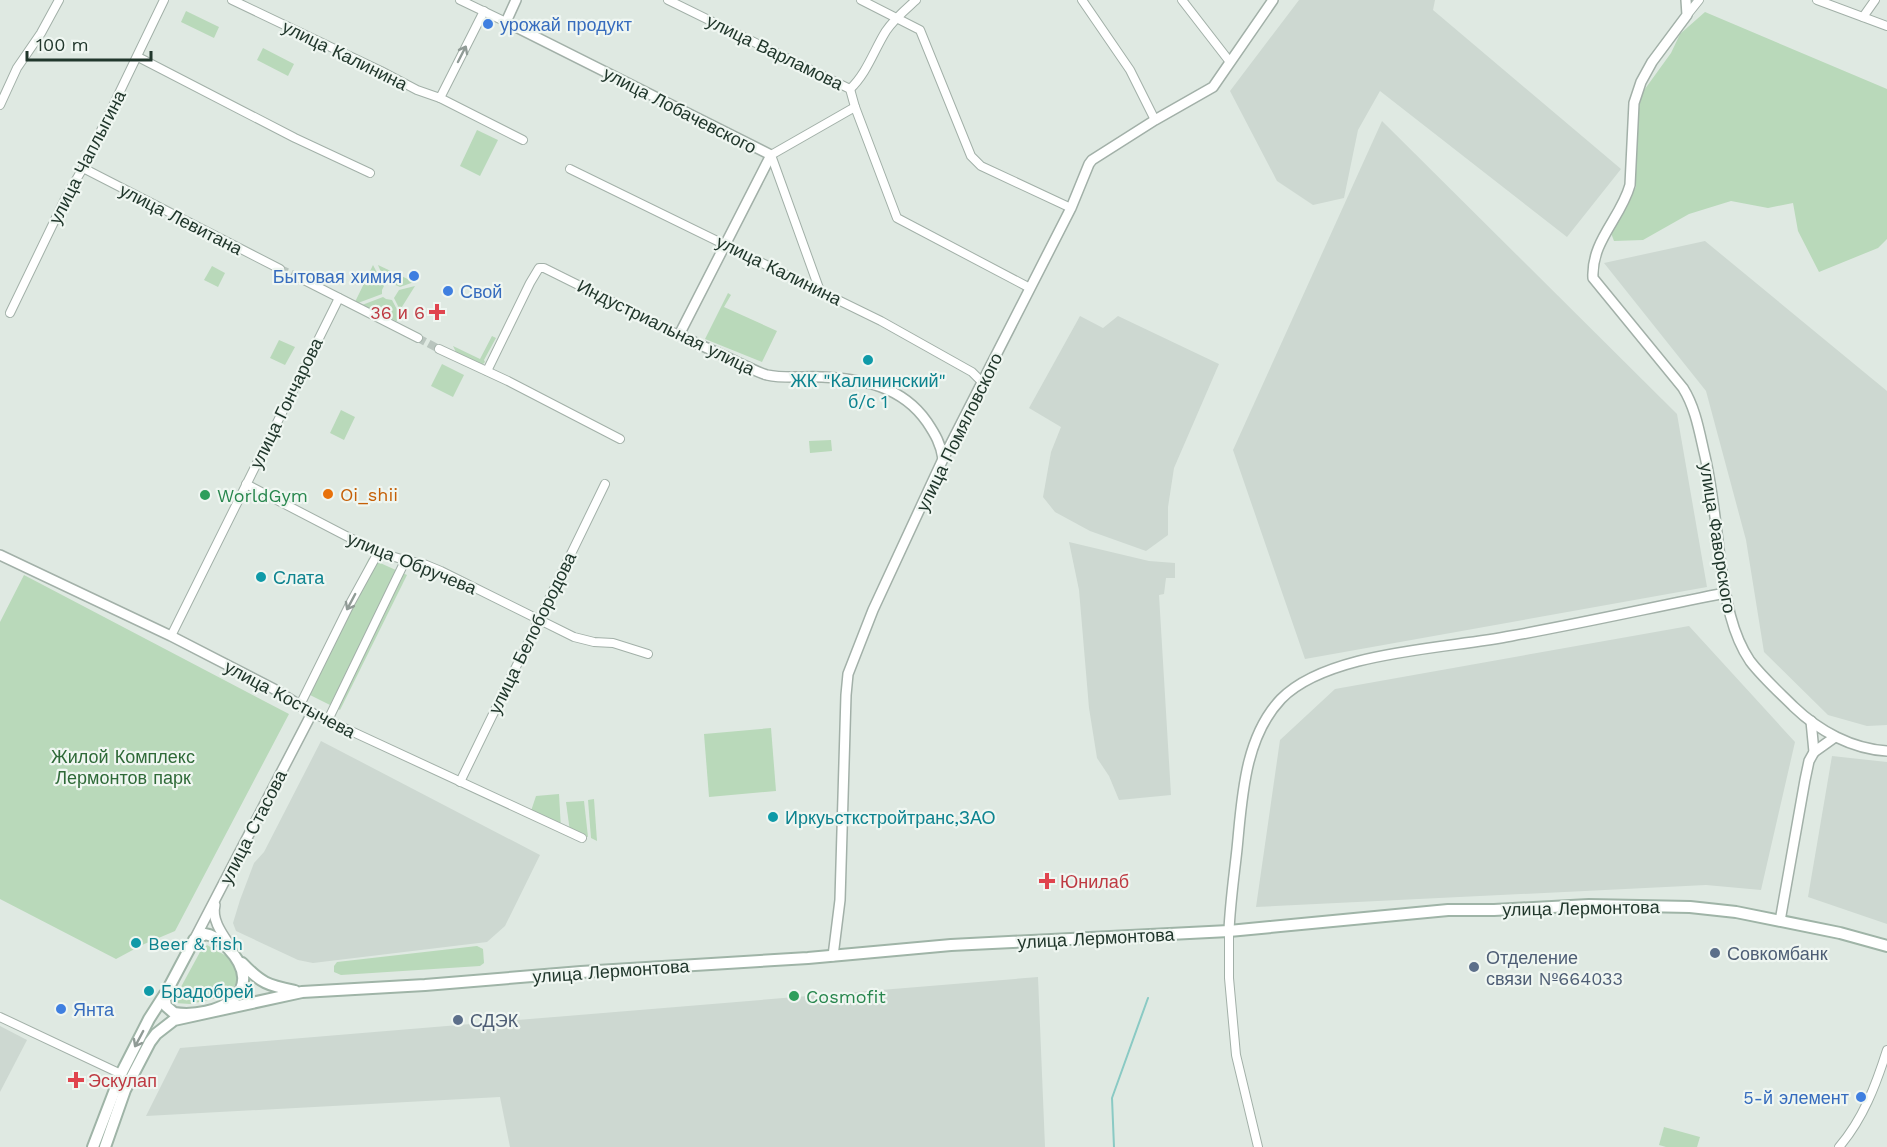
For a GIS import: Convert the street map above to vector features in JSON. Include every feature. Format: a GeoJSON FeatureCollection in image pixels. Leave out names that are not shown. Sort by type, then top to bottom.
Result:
{"type":"FeatureCollection","features":[{"type":"Feature","properties":{"kind":"main road","name":"улица Лермонтова"},"geometry":{"type":"LineString","coordinates":[[105,1147],[125,1090],[156,1034],[174,1020],[302,992],[833,956],[951,945],[1229,931],[1448,910],[1588,905],[1689,907],[1736,912],[1840,933],[1887,946]]}},
{"type":"Feature","properties":{"kind":"main road"},"geometry":{"type":"LineString","coordinates":[[93,1147],[121,1074],[194,940],[205,934],[212,935],[226,946],[243,970],[244,982],[240,992],[233,1000],[222,1007],[202,1013],[180,1014],[170,1010],[165,1000],[168,989]]}},
{"type":"Feature","properties":{"kind":"main road","name":"улица Лермонтова"},"geometry":{"type":"LineString","coordinates":[[237,959],[253,975],[269,986],[302,992]]}},
{"type":"Feature","properties":{"kind":"street"},"geometry":{"type":"LineString","coordinates":[[0,105],[17,68],[41,33],[59,0]]}},
{"type":"Feature","properties":{"kind":"street","name":"улица Чаплыгина"},"geometry":{"type":"LineString","coordinates":[[10,313],[138,57],[164,0]]}},
{"type":"Feature","properties":{"kind":"street","name":"улица Калинина"},"geometry":{"type":"LineString","coordinates":[[232,0],[417,90],[440,98],[523,140]]}},
{"type":"Feature","properties":{"kind":"street","name":"улица Лобачевского"},"geometry":{"type":"LineString","coordinates":[[460,0],[771,155],[820,291]]}},
{"type":"Feature","properties":{"kind":"street"},"geometry":{"type":"LineString","coordinates":[[506,22],[516,0]]}},
{"type":"Feature","properties":{"kind":"street","name":"улица Варламова"},"geometry":{"type":"LineString","coordinates":[[668,0],[850,89],[897,218],[1030,288]]}},
{"type":"Feature","properties":{"kind":"street"},"geometry":{"type":"LineString","coordinates":[[861,0],[920,30],[971,156],[981,166],[1071,208]]}},
{"type":"Feature","properties":{"kind":"street"},"geometry":{"type":"LineString","coordinates":[[850,89],[864,72],[886,31],[896,18],[916,0]]}},
{"type":"Feature","properties":{"kind":"street"},"geometry":{"type":"LineString","coordinates":[[1082,0],[1130,70],[1155,120]]}},
{"type":"Feature","properties":{"kind":"street"},"geometry":{"type":"LineString","coordinates":[[1182,0],[1230,62]]}},
{"type":"Feature","properties":{"kind":"street","name":"улица Помяловского"},"geometry":{"type":"LineString","coordinates":[[833,956],[840,900],[848,674],[873,610],[943,459],[1071,208],[1089,164],[1155,120],[1213,87],[1273,0]]}},
{"type":"Feature","properties":{"kind":"street"},"geometry":{"type":"LineString","coordinates":[[1686,0],[1688,15]]}},
{"type":"Feature","properties":{"kind":"street"},"geometry":{"type":"LineString","coordinates":[[1688,15],[1699,0]]}},
{"type":"Feature","properties":{"kind":"street"},"geometry":{"type":"LineString","coordinates":[[1817,0],[1887,26]]}},
{"type":"Feature","properties":{"kind":"street"},"geometry":{"type":"LineString","coordinates":[[1863,17],[1875,0]]}},
{"type":"Feature","properties":{"kind":"street"},"geometry":{"type":"LineString","coordinates":[[440,98],[483,11]]}},
{"type":"Feature","properties":{"kind":"street","name":"улица Фаворского"},"geometry":{"type":"LineString","coordinates":[[1688,15],[1652,62],[1641,82],[1634,103],[1630,185],[1627,198],[1604,234],[1593,265],[1593,278],[1683,388],[1692,403],[1707,465],[1725,593],[1731,619],[1740,643],[1750,660],[1768,683],[1811,721],[1835,737],[1871,750],[1887,751]]}},
{"type":"Feature","properties":{"kind":"street"},"geometry":{"type":"LineString","coordinates":[[138,57],[295,138],[370,173]]}},
{"type":"Feature","properties":{"kind":"street"},"geometry":{"type":"LineString","coordinates":[[679,335],[771,155],[855,107]]}},
{"type":"Feature","properties":{"kind":"street","name":"улица Левитана"},"geometry":{"type":"LineString","coordinates":[[83,168],[280,269]]}},
{"type":"Feature","properties":{"kind":"street","name":"улица Калинина"},"geometry":{"type":"LineString","coordinates":[[570,169],[881,321],[972,372],[982,382]]}},
{"type":"Feature","properties":{"kind":"street","name":"Индустриальная улица"},"geometry":{"type":"LineString","coordinates":[[488,371],[539,268],[765,374],[789,378],[822,377],[867,383],[890,390],[907,399],[919,410],[936,435],[943,459]]}},
{"type":"Feature","properties":{"kind":"street"},"geometry":{"type":"LineString","coordinates":[[296,276],[418,338]]}},
{"type":"Feature","properties":{"kind":"street","name":"улица Гончарова"},"geometry":{"type":"LineString","coordinates":[[171,636],[339,298]]}},
{"type":"Feature","properties":{"kind":"street"},"geometry":{"type":"LineString","coordinates":[[439,349],[488,371],[620,439]]}},
{"type":"Feature","properties":{"kind":"street","name":"улица Обручева"},"geometry":{"type":"LineString","coordinates":[[246,484],[350,538],[405,561],[424,564],[441,571],[574,637],[594,642],[613,643],[648,654]]}},
{"type":"Feature","properties":{"kind":"street","name":"улица Белобородова"},"geometry":{"type":"LineString","coordinates":[[460,782],[605,484]]}},
{"type":"Feature","properties":{"kind":"street"},"geometry":{"type":"LineString","coordinates":[[300,705],[379,551]]}},
{"type":"Feature","properties":{"kind":"street","name":"улица Костычева"},"geometry":{"type":"LineString","coordinates":[[0,555],[171,636],[274,689],[312,713],[582,838]]}},
{"type":"Feature","properties":{"kind":"street"},"geometry":{"type":"LineString","coordinates":[[328,720],[405,561]]}},
{"type":"Feature","properties":{"kind":"street"},"geometry":{"type":"LineString","coordinates":[[1258,1147],[1236,1054],[1229,978],[1229,931],[1242,799],[1251,754],[1260,729],[1281,699],[1299,685],[1363,659],[1500,638],[1725,593]]}},
{"type":"Feature","properties":{"kind":"street","name":"улица Стасова"},"geometry":{"type":"LineString","coordinates":[[194,940],[312,713]]}},
{"type":"Feature","properties":{"kind":"street"},"geometry":{"type":"LineString","coordinates":[[1811,721],[1814,752]]}},
{"type":"Feature","properties":{"kind":"street"},"geometry":{"type":"LineString","coordinates":[[1780,921],[1809,761],[1814,752],[1835,737]]}},
{"type":"Feature","properties":{"kind":"street","name":"улица Лермонтова"},"geometry":{"type":"LineString","coordinates":[[218,894],[214,910],[216,920],[237,959]]}},
{"type":"Feature","properties":{"kind":"street"},"geometry":{"type":"LineString","coordinates":[[0,1017],[121,1074]]}},
{"type":"Feature","properties":{"kind":"street"},"geometry":{"type":"LineString","coordinates":[[1839,1147],[1856,1126],[1866,1106],[1887,1050]]}},
{"type":"Feature","properties":{"kind":"shaded area"},"geometry":{"type":"Polygon","coordinates":[[[1299,0],[1435,0],[1433,10],[1621,169],[1567,237],[1380,91],[1358,130],[1344,198],[1313,205],[1277,181],[1230,91],[1299,0]]]}},
{"type":"Feature","properties":{"kind":"shaded area"},"geometry":{"type":"Polygon","coordinates":[[[1382,121],[1677,414],[1707,587],[1305,659],[1233,450],[1382,121]]]}},
{"type":"Feature","properties":{"kind":"shaded area"},"geometry":{"type":"Polygon","coordinates":[[[1705,241],[1887,391],[1887,725],[1867,726],[1828,715],[1764,652],[1746,540],[1706,391],[1604,263],[1705,241]]]}},
{"type":"Feature","properties":{"kind":"shaded area"},"geometry":{"type":"Polygon","coordinates":[[[1080,316],[1103,328],[1118,316],[1219,364],[1174,468],[1168,507],[1168,535],[1146,551],[1090,531],[1055,512],[1043,497],[1051,452],[1061,427],[1029,408],[1080,316]]]}},
{"type":"Feature","properties":{"kind":"shaded area"},"geometry":{"type":"Polygon","coordinates":[[[1069,542],[1149,561],[1175,563],[1175,578],[1166,578],[1164,594],[1159,595],[1171,795],[1119,800],[1109,776],[1097,758],[1089,708],[1079,590],[1069,542]]]}},
{"type":"Feature","properties":{"kind":"shaded area"},"geometry":{"type":"Polygon","coordinates":[[[1689,626],[1795,742],[1761,890],[1706,885],[1256,907],[1280,740],[1335,689],[1689,626]]]}},
{"type":"Feature","properties":{"kind":"shaded area"},"geometry":{"type":"Polygon","coordinates":[[[321,741],[540,855],[505,926],[487,942],[313,963],[298,960],[236,931],[233,923],[254,863],[264,852],[321,741]]]}},
{"type":"Feature","properties":{"kind":"shaded area"},"geometry":{"type":"Polygon","coordinates":[[[1832,756],[1887,762],[1887,924],[1808,897],[1832,756]]]}},
{"type":"Feature","properties":{"kind":"shaded area"},"geometry":{"type":"Polygon","coordinates":[[[1038,977],[1045,1147],[510,1147],[500,1097],[146,1116],[180,1048],[1038,977]]]}},
{"type":"Feature","properties":{"kind":"shaded area"},"geometry":{"type":"Polygon","coordinates":[[[0,1026],[27,1040],[0,1092],[0,1026]]]}},
{"type":"Feature","properties":{"kind":"green space"},"geometry":{"type":"Polygon","coordinates":[[[186,11],[219,27],[214,38],[181,22],[186,11]]]}},
{"type":"Feature","properties":{"kind":"green space"},"geometry":{"type":"Polygon","coordinates":[[[1705,12],[1887,89],[1887,239],[1878,248],[1819,272],[1798,231],[1793,203],[1768,208],[1731,201],[1689,214],[1643,240],[1614,241],[1608,225],[1636,187],[1636,124],[1642,93],[1671,53],[1680,34],[1705,12]]]}},
{"type":"Feature","properties":{"kind":"green space"},"geometry":{"type":"Polygon","coordinates":[[[263,48],[294,64],[288,76],[257,60],[263,48]]]}},
{"type":"Feature","properties":{"kind":"green space"},"geometry":{"type":"Polygon","coordinates":[[[477,130],[498,140],[480,176],[460,166],[477,130]]]}},
{"type":"Feature","properties":{"kind":"green space"},"geometry":{"type":"Polygon","coordinates":[[[373,265],[384,286],[382,294],[358,303],[355,302],[373,265]]]}},
{"type":"Feature","properties":{"kind":"green space"},"geometry":{"type":"Polygon","coordinates":[[[378,265],[414,282],[400,287],[391,283],[386,284],[378,265]]]}},
{"type":"Feature","properties":{"kind":"green space"},"geometry":{"type":"Polygon","coordinates":[[[212,266],[225,273],[218,287],[204,280],[212,266]]]}},
{"type":"Feature","properties":{"kind":"green space"},"geometry":{"type":"Polygon","coordinates":[[[415,286],[400,310],[394,298],[399,290],[415,286]]]}},
{"type":"Feature","properties":{"kind":"green space"},"geometry":{"type":"Polygon","coordinates":[[[728,293],[731,295],[724,307],[777,331],[762,362],[705,339],[728,293]]]}},
{"type":"Feature","properties":{"kind":"green space"},"geometry":{"type":"Polygon","coordinates":[[[383,297],[392,300],[402,319],[396,321],[362,305],[383,297]]]}},
{"type":"Feature","properties":{"kind":"green space"},"geometry":{"type":"Polygon","coordinates":[[[492,336],[496,338],[482,365],[456,352],[453,346],[480,359],[492,336]]]}},
{"type":"Feature","properties":{"kind":"green space"},"geometry":{"type":"Polygon","coordinates":[[[279,340],[295,347],[285,365],[270,358],[279,340]]]}},
{"type":"Feature","properties":{"kind":"green space"},"geometry":{"type":"Polygon","coordinates":[[[442,364],[464,375],[453,397],[431,386],[442,364]]]}},
{"type":"Feature","properties":{"kind":"green space"},"geometry":{"type":"Polygon","coordinates":[[[341,410],[355,417],[344,440],[330,433],[341,410]]]}},
{"type":"Feature","properties":{"kind":"green space"},"geometry":{"type":"Polygon","coordinates":[[[831,440],[832,451],[810,453],[809,441],[831,440]]]}},
{"type":"Feature","properties":{"kind":"green space"},"geometry":{"type":"Polygon","coordinates":[[[369,558],[407,575],[340,710],[304,692],[369,558]]]}},
{"type":"Feature","properties":{"kind":"green space","name":"Жилой Комплекс Лермонтов парк"},"geometry":{"type":"Polygon","coordinates":[[[24,575],[289,714],[175,931],[116,959],[0,899],[0,622],[24,575]]]}},
{"type":"Feature","properties":{"kind":"green space"},"geometry":{"type":"Polygon","coordinates":[[[771,728],[776,791],[709,797],[704,734],[771,728]]]}},
{"type":"Feature","properties":{"kind":"green space"},"geometry":{"type":"Polygon","coordinates":[[[559,794],[561,829],[530,814],[536,796],[559,794]]]}},
{"type":"Feature","properties":{"kind":"green space"},"geometry":{"type":"Polygon","coordinates":[[[594,799],[597,841],[591,838],[588,800],[594,799]]]}},
{"type":"Feature","properties":{"kind":"green space"},"geometry":{"type":"Polygon","coordinates":[[[584,801],[588,837],[570,832],[566,802],[584,801]]]}},
{"type":"Feature","properties":{"kind":"green space"},"geometry":{"type":"Polygon","coordinates":[[[207,945],[230,958],[239,979],[227,996],[190,1004],[175,1003],[175,998],[200,952],[207,945]]]}},
{"type":"Feature","properties":{"kind":"green space"},"geometry":{"type":"Polygon","coordinates":[[[477,946],[483,949],[484,963],[480,966],[341,975],[334,972],[337,962],[477,946]]]}},
{"type":"Feature","properties":{"kind":"green space"},"geometry":{"type":"Polygon","coordinates":[[[1664,1127],[1700,1137],[1697,1147],[1659,1145],[1664,1127]]]}},
{"type":"Feature","properties":{"kind":"waterway"},"geometry":{"type":"LineString","coordinates":[[1114,1147],[1112,1098],[1148,998]]}},
{"type":"Feature","properties":{"kind":"tunnel"},"geometry":{"type":"LineString","coordinates":[[280,269],[296,276]]}},
{"type":"Feature","properties":{"kind":"tunnel"},"geometry":{"type":"LineString","coordinates":[[418,338],[439,349]]}},
{"type":"Feature","properties":{"kind":"place","name":"урожай продукт"},"geometry":{"type":"Point","coordinates":[488,24]}},
{"type":"Feature","properties":{"kind":"place","name":"Бытовая химия"},"geometry":{"type":"Point","coordinates":[414,276]}},
{"type":"Feature","properties":{"kind":"place","name":"Свой"},"geometry":{"type":"Point","coordinates":[448,291]}},
{"type":"Feature","properties":{"kind":"place","name":"36 и 6"},"geometry":{"type":"Point","coordinates":[437,312]}},
{"type":"Feature","properties":{"kind":"place","name":"ЖК \"Калининский\" б/с 1"},"geometry":{"type":"Point","coordinates":[868,360]}},
{"type":"Feature","properties":{"kind":"place","name":"Oi_shii"},"geometry":{"type":"Point","coordinates":[328,494]}},
{"type":"Feature","properties":{"kind":"place","name":"WorldGym"},"geometry":{"type":"Point","coordinates":[205,495]}},
{"type":"Feature","properties":{"kind":"place","name":"Слата"},"geometry":{"type":"Point","coordinates":[261,577]}},
{"type":"Feature","properties":{"kind":"place","name":"Иркуьсткстройтранс,ЗАО"},"geometry":{"type":"Point","coordinates":[773,817]}},
{"type":"Feature","properties":{"kind":"place","name":"Юнилаб"},"geometry":{"type":"Point","coordinates":[1047,881]}},
{"type":"Feature","properties":{"kind":"place","name":"Beer & fish"},"geometry":{"type":"Point","coordinates":[136,943]}},
{"type":"Feature","properties":{"kind":"place","name":"Совкомбанк"},"geometry":{"type":"Point","coordinates":[1715,953]}},
{"type":"Feature","properties":{"kind":"place","name":"Отделение связи №664033"},"geometry":{"type":"Point","coordinates":[1474,967]}},
{"type":"Feature","properties":{"kind":"place","name":"Брадобрей"},"geometry":{"type":"Point","coordinates":[149,991]}},
{"type":"Feature","properties":{"kind":"place","name":"Cosmofit"},"geometry":{"type":"Point","coordinates":[794,996]}},
{"type":"Feature","properties":{"kind":"place","name":"Янта"},"geometry":{"type":"Point","coordinates":[61,1009]}},
{"type":"Feature","properties":{"kind":"place","name":"СДЭК"},"geometry":{"type":"Point","coordinates":[458,1020]}},
{"type":"Feature","properties":{"kind":"place","name":"Эскулап"},"geometry":{"type":"Point","coordinates":[76,1080]}},
{"type":"Feature","properties":{"kind":"place","name":"5-й элемент"},"geometry":{"type":"Point","coordinates":[1861,1097]}}]}
